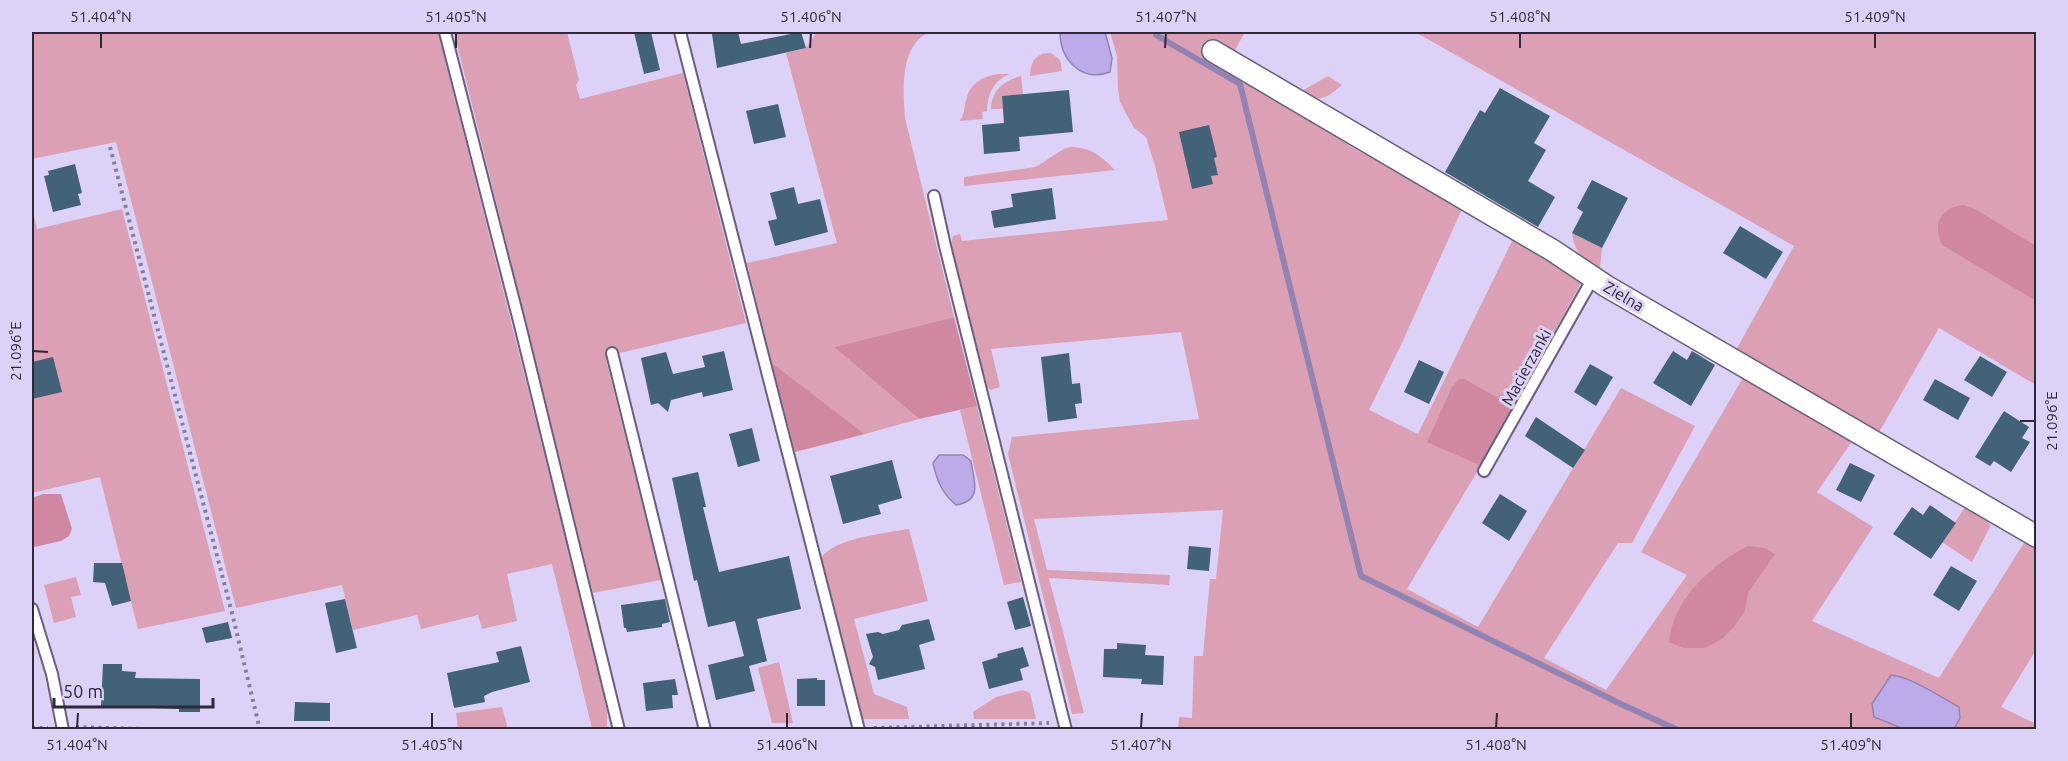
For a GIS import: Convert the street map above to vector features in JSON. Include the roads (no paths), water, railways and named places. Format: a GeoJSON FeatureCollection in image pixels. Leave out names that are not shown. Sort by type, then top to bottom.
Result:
{"type":"FeatureCollection","features":[{"type":"Feature","properties":{"kind":"street","name":"Zielna"},"geometry":{"type":"LineString","coordinates":[[1213,51],[1552,250],[1593,278],[2037,536]]}},
{"type":"Feature","properties":{"kind":"lane"},"geometry":{"type":"LineString","coordinates":[[445,32],[619,729]]}},
{"type":"Feature","properties":{"kind":"lane"},"geometry":{"type":"LineString","coordinates":[[680,32],[859,729]]}},
{"type":"Feature","properties":{"kind":"lane"},"geometry":{"type":"LineString","coordinates":[[934,196],[1066,726]]}},
{"type":"Feature","properties":{"kind":"lane","name":"Macierzanki"},"geometry":{"type":"LineString","coordinates":[[1484,471],[1593,278]]}},
{"type":"Feature","properties":{"kind":"lane"},"geometry":{"type":"LineString","coordinates":[[612,353],[705,729]]}},
{"type":"Feature","properties":{"kind":"lane"},"geometry":{"type":"LineString","coordinates":[[32,609],[52,674],[63,728]]}},
{"type":"Feature","properties":{"kind":"waterway"},"geometry":{"type":"LineString","coordinates":[[1156,32],[1156,35],[1240,84],[1361,576],[1678,730]]}}]}
